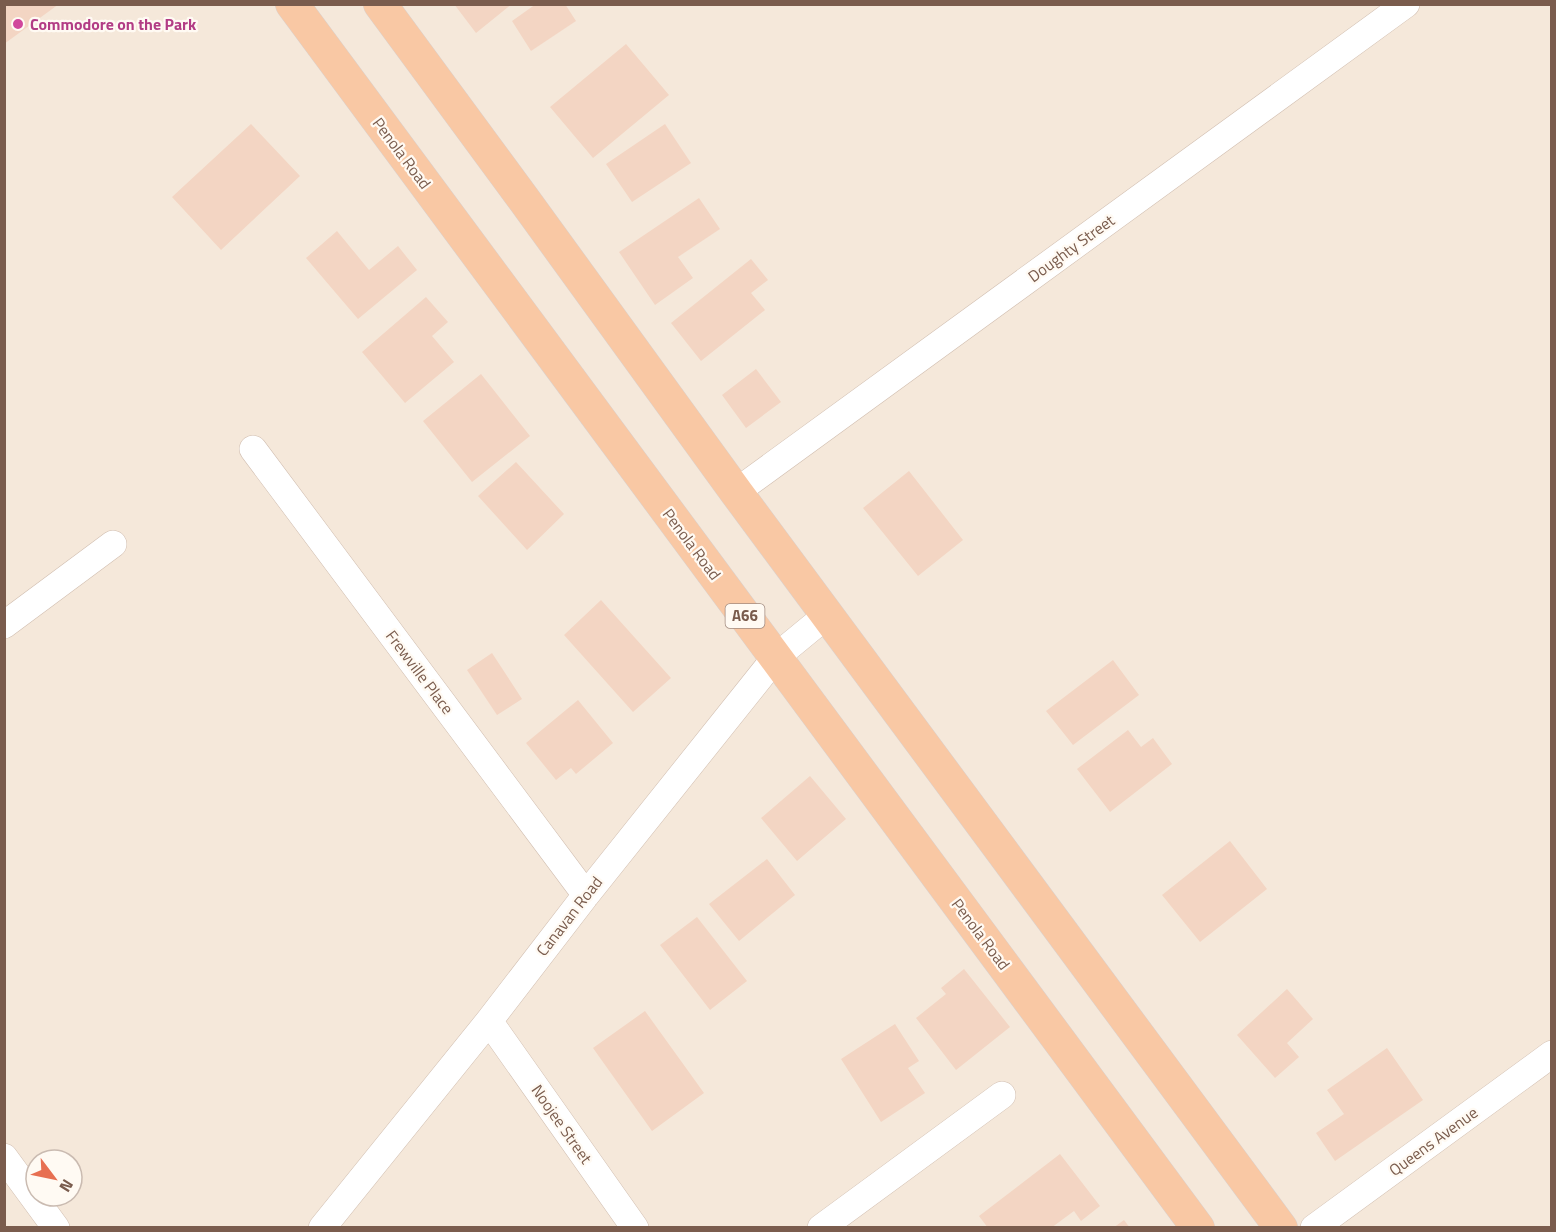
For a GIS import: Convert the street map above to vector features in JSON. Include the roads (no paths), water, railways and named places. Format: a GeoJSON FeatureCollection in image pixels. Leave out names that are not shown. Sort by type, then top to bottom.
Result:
{"type":"FeatureCollection","features":[{"type":"Feature","properties":{"kind":"highway","name":"Penola Road"},"geometry":{"type":"LineString","coordinates":[[292,4],[1198,1227]]}},
{"type":"Feature","properties":{"kind":"highway"},"geometry":{"type":"LineString","coordinates":[[380,4],[736,492],[1281,1227]]}},
{"type":"Feature","properties":{"kind":"street","name":"Doughty Street"},"geometry":{"type":"LineString","coordinates":[[736,492],[1406,4]]}},
{"type":"Feature","properties":{"kind":"street","name":"Frewville Place"},"geometry":{"type":"LineString","coordinates":[[253,449],[586,895]]}},
{"type":"Feature","properties":{"kind":"street"},"geometry":{"type":"LineString","coordinates":[[4,624],[113,544]]}},
{"type":"Feature","properties":{"kind":"street","name":"Canavan Road"},"geometry":{"type":"LineString","coordinates":[[321,1227],[489,1022],[586,895],[776,657],[827,615]]}},
{"type":"Feature","properties":{"kind":"street","name":"Noojee Street"},"geometry":{"type":"LineString","coordinates":[[489,1022],[635,1227]]}},
{"type":"Feature","properties":{"kind":"street","name":"Queens Avenue"},"geometry":{"type":"LineString","coordinates":[[1314,1227],[1551,1054]]}},
{"type":"Feature","properties":{"kind":"street"},"geometry":{"type":"LineString","coordinates":[[821,1227],[1002,1095]]}},
{"type":"Feature","properties":{"kind":"street"},"geometry":{"type":"LineString","coordinates":[[4,1157],[56,1227]]}},
{"type":"Feature","properties":{"kind":"place","name":"Commodore on the Park"},"geometry":{"type":"Point","coordinates":[18,24]}}]}
